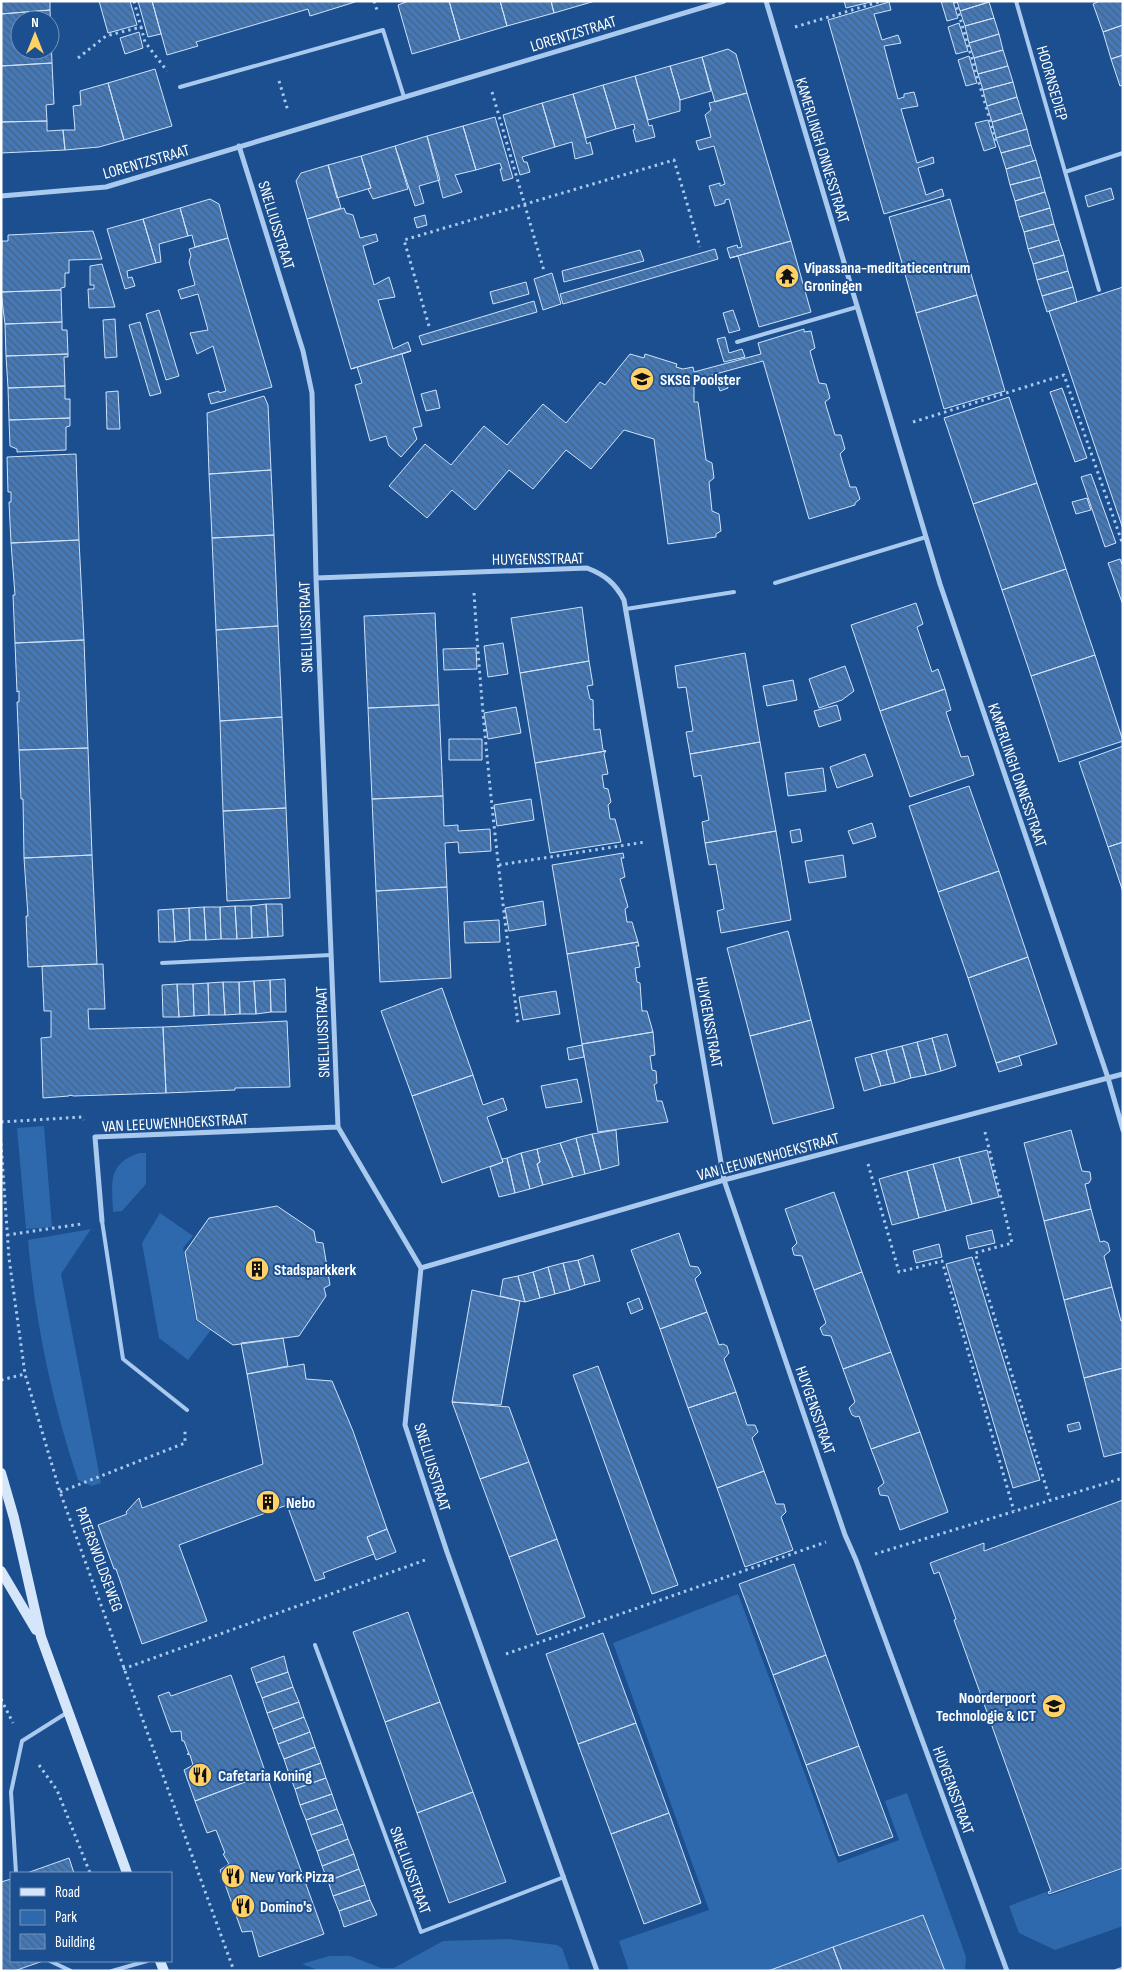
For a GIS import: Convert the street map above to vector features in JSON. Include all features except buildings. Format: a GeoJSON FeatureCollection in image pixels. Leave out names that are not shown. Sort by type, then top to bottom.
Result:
{"type":"FeatureCollection","features":[{"type":"Feature","properties":{"kind":"main road"},"geometry":{"type":"LineString","coordinates":[[1,1473],[14,1518],[40,1637],[128,1872]]}},
{"type":"Feature","properties":{"kind":"main road"},"geometry":{"type":"LineString","coordinates":[[1,1571],[40,1637]]}},
{"type":"Feature","properties":{"kind":"street","name":"LORENTZSTRAAT"},"geometry":{"type":"LineString","coordinates":[[1,196],[106,187],[724,1]]}},
{"type":"Feature","properties":{"kind":"street","name":"KAMERLINGH ONNESSTRAAT"},"geometry":{"type":"LineString","coordinates":[[766,1],[940,584],[1108,1078],[1123,1130]]}},
{"type":"Feature","properties":{"kind":"street","name":"SNELLIUSSTRAAT"},"geometry":{"type":"LineString","coordinates":[[239,146],[303,351],[312,393],[316,578],[338,1127],[421,1268],[405,1425],[447,1552],[597,1971]]}},
{"type":"Feature","properties":{"kind":"street","name":"HUYGENSSTRAAT"},"geometry":{"type":"LineString","coordinates":[[316,578],[588,568],[603,574],[614,583],[626,608],[724,1180],[845,1535],[856,1560],[1007,1971]]}},
{"type":"Feature","properties":{"kind":"street","name":"VAN LEEUWENHOEKSTRAAT"},"geometry":{"type":"LineString","coordinates":[[421,1268],[724,1180],[1123,1074]]}},
{"type":"Feature","properties":{"kind":"street","name":"VAN LEEUWENHOEKSTRAAT"},"geometry":{"type":"LineString","coordinates":[[102,1221],[95,1137],[338,1127]]}},
{"type":"Feature","properties":{"kind":"street"},"geometry":{"type":"LineString","coordinates":[[1117,1971],[1123,1968]]}},
{"type":"Feature","properties":{"kind":"lane","name":"HOORNSEDIEP"},"geometry":{"type":"LineString","coordinates":[[1016,1],[1099,290]]}},
{"type":"Feature","properties":{"kind":"lane"},"geometry":{"type":"LineString","coordinates":[[180,87],[383,30],[404,97]]}},
{"type":"Feature","properties":{"kind":"lane"},"geometry":{"type":"LineString","coordinates":[[1065,172],[1123,153]]}},
{"type":"Feature","properties":{"kind":"lane"},"geometry":{"type":"LineString","coordinates":[[737,342],[857,307]]}},
{"type":"Feature","properties":{"kind":"lane"},"geometry":{"type":"LineString","coordinates":[[775,583],[926,537]]}},
{"type":"Feature","properties":{"kind":"lane"},"geometry":{"type":"LineString","coordinates":[[626,608],[734,592]]}},
{"type":"Feature","properties":{"kind":"lane"},"geometry":{"type":"LineString","coordinates":[[162,963],[331,955]]}},
{"type":"Feature","properties":{"kind":"lane"},"geometry":{"type":"LineString","coordinates":[[102,1221],[123,1359],[187,1410]]}},
{"type":"Feature","properties":{"kind":"lane","name":"SNELLIUSSTRAAT"},"geometry":{"type":"LineString","coordinates":[[315,1645],[421,1932],[564,1877]]}},
{"type":"Feature","properties":{"kind":"lane"},"geometry":{"type":"LineString","coordinates":[[16,1872],[11,1792],[22,1742],[69,1712]]}},
{"type":"Feature","properties":{"kind":"lane"},"geometry":{"type":"LineString","coordinates":[[52,1962],[71,1971]]}},
{"type":"Feature","properties":{"kind":"lane"},"geometry":{"type":"LineString","coordinates":[[112,1971],[144,1962]]}},
{"type":"Feature","properties":{"kind":"path"},"geometry":{"type":"LineString","coordinates":[[134,1],[145,42],[180,87]]}},
{"type":"Feature","properties":{"kind":"path"},"geometry":{"type":"LineString","coordinates":[[775,32],[882,1]]}},
{"type":"Feature","properties":{"kind":"path"},"geometry":{"type":"LineString","coordinates":[[955,1],[997,144]]}},
{"type":"Feature","properties":{"kind":"path"},"geometry":{"type":"LineString","coordinates":[[78,58],[106,36],[141,27]]}},
{"type":"Feature","properties":{"kind":"path"},"geometry":{"type":"LineString","coordinates":[[273,61],[294,130]]}},
{"type":"Feature","properties":{"kind":"path"},"geometry":{"type":"LineString","coordinates":[[486,72],[544,271]]}},
{"type":"Feature","properties":{"kind":"path"},"geometry":{"type":"LineString","coordinates":[[429,326],[404,240],[674,160],[700,247]]}},
{"type":"Feature","properties":{"kind":"path"},"geometry":{"type":"LineString","coordinates":[[893,428],[1064,375],[1123,545]]}},
{"type":"Feature","properties":{"kind":"path"},"geometry":{"type":"LineString","coordinates":[[473,571],[480,697],[518,1023]]}},
{"type":"Feature","properties":{"kind":"path"},"geometry":{"type":"LineString","coordinates":[[499,865],[665,839]]}},
{"type":"Feature","properties":{"kind":"path"},"geometry":{"type":"LineString","coordinates":[[980,1112],[1012,1243],[976,1253],[1050,1500]]}},
{"type":"Feature","properties":{"kind":"path"},"geometry":{"type":"LineString","coordinates":[[1,1122],[82,1117],[95,1137]]}},
{"type":"Feature","properties":{"kind":"path","name":"PATERSWOLDSEWEG"},"geometry":{"type":"LineString","coordinates":[[1,1143],[7,1235],[25,1374],[60,1492],[123,1670],[234,1971]]}},
{"type":"Feature","properties":{"kind":"path"},"geometry":{"type":"LineString","coordinates":[[862,1143],[899,1272],[942,1261],[1014,1511]]}},
{"type":"Feature","properties":{"kind":"path"},"geometry":{"type":"LineString","coordinates":[[7,1235],[102,1221]]}},
{"type":"Feature","properties":{"kind":"path"},"geometry":{"type":"LineString","coordinates":[[1,1380],[25,1374]]}},
{"type":"Feature","properties":{"kind":"path"},"geometry":{"type":"LineString","coordinates":[[60,1492],[185,1443],[187,1410]]}},
{"type":"Feature","properties":{"kind":"path"},"geometry":{"type":"LineString","coordinates":[[856,1560],[1123,1478]]}},
{"type":"Feature","properties":{"kind":"path"},"geometry":{"type":"LineString","coordinates":[[487,1661],[845,1535]]}},
{"type":"Feature","properties":{"kind":"path"},"geometry":{"type":"LineString","coordinates":[[123,1670],[447,1552]]}},
{"type":"Feature","properties":{"kind":"path"},"geometry":{"type":"LineString","coordinates":[[1,1699],[22,1742],[57,1790],[90,1872]]}},
{"type":"Feature","properties":{"kind":"green space"},"geometry":{"type":"Polygon","coordinates":[[[44,1126],[52,1227],[26,1229],[17,1128],[44,1126]]]}},
{"type":"Feature","properties":{"kind":"green space"},"geometry":{"type":"Polygon","coordinates":[[[139,1153],[146,1153],[146,1184],[122,1211],[113,1212],[112,1183],[116,1169],[121,1163],[139,1153]]]}},
{"type":"Feature","properties":{"kind":"green space"},"geometry":{"type":"Polygon","coordinates":[[[160,1213],[193,1236],[183,1248],[196,1321],[211,1330],[188,1360],[159,1338],[142,1243],[160,1213]]]}},
{"type":"Feature","properties":{"kind":"green space"},"geometry":{"type":"Polygon","coordinates":[[[91,1229],[61,1274],[101,1483],[92,1486],[78,1480],[60,1421],[40,1331],[28,1240],[91,1229]]]}},
{"type":"Feature","properties":{"kind":"green space"},"geometry":{"type":"Polygon","coordinates":[[[738,1594],[838,1863],[899,1840],[885,1801],[907,1793],[966,1957],[965,1971],[629,1971],[619,1941],[709,1910],[613,1643],[738,1594]]]}},
{"type":"Feature","properties":{"kind":"green space"},"geometry":{"type":"Polygon","coordinates":[[[1123,1869],[1123,1926],[1055,1950],[1019,1933],[1009,1906],[1046,1892],[1049,1896],[1123,1869]]]}},
{"type":"Feature","properties":{"kind":"green space"},"geometry":{"type":"Polygon","coordinates":[[[508,1939],[557,1945],[562,1948],[570,1971],[320,1971],[302,1964],[329,1956],[350,1956],[381,1968],[394,1968],[443,1941],[508,1939]]]}},
{"type":"Feature","properties":{"kind":"place","name":"Vipassana-meditatiecentrum Groningen"},"geometry":{"type":"Point","coordinates":[787,276]}},
{"type":"Feature","properties":{"kind":"place","name":"SKSG Poolster"},"geometry":{"type":"Point","coordinates":[642,379]}},
{"type":"Feature","properties":{"kind":"place","name":"Stadsparkkerk"},"geometry":{"type":"Point","coordinates":[257,1269]}},
{"type":"Feature","properties":{"kind":"place","name":"Nebo"},"geometry":{"type":"Point","coordinates":[268,1502]}},
{"type":"Feature","properties":{"kind":"place","name":"Noorderpoort Technologie & ICT"},"geometry":{"type":"Point","coordinates":[1054,1706]}},
{"type":"Feature","properties":{"kind":"place","name":"Cafetaria Koning"},"geometry":{"type":"Point","coordinates":[200,1775]}},
{"type":"Feature","properties":{"kind":"place","name":"New York Pizza"},"geometry":{"type":"Point","coordinates":[233,1876]}},
{"type":"Feature","properties":{"kind":"place","name":"Domino's"},"geometry":{"type":"Point","coordinates":[243,1906]}}]}
